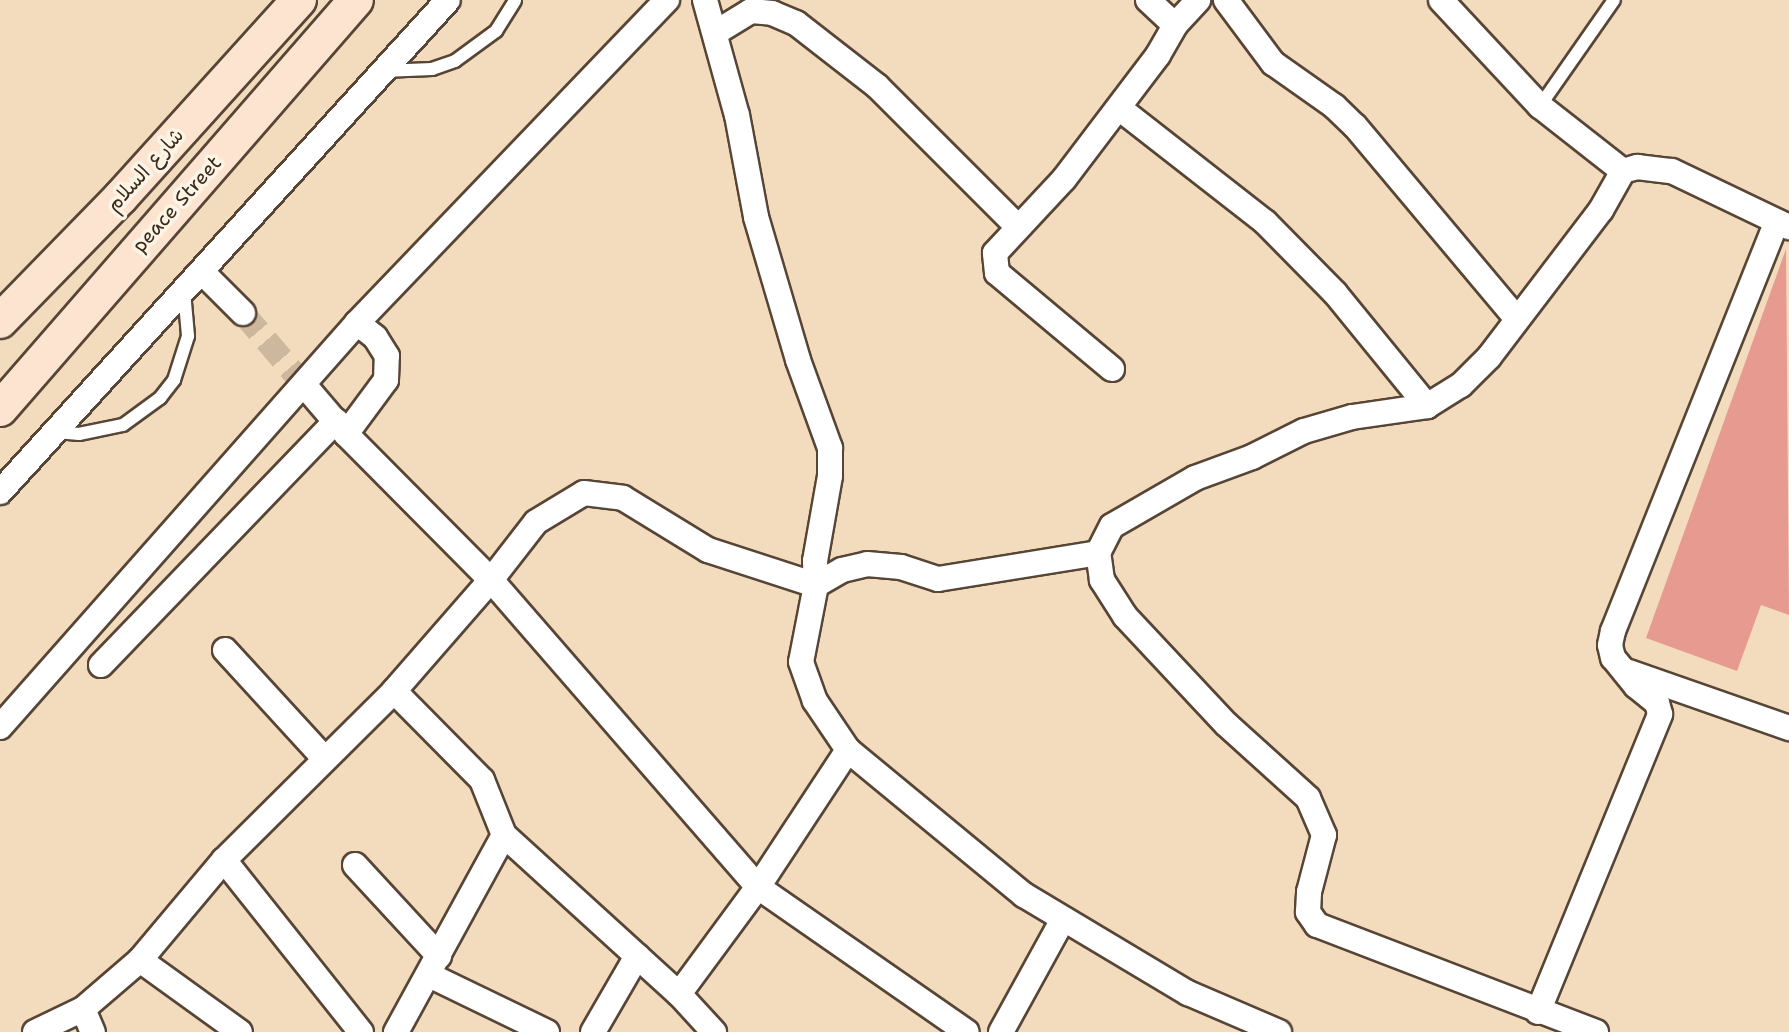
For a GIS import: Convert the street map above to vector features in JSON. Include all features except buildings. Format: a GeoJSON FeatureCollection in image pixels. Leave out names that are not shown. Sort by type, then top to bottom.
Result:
{"type":"FeatureCollection","features":[{"type":"Feature","properties":{"kind":"main road","name":"peace Street"},"geometry":{"type":"LineString","coordinates":[[0,409],[356,0]]}},
{"type":"Feature","properties":{"kind":"main road","name":"شارع السلام"},"geometry":{"type":"LineString","coordinates":[[0,321],[120,198],[292,8]]}},
{"type":"Feature","properties":{"kind":"street"},"geometry":{"type":"LineString","coordinates":[[0,492],[448,0]]}},
{"type":"Feature","properties":{"kind":"street"},"geometry":{"type":"LineString","coordinates":[[0,727],[305,386],[357,323],[667,0]]}},
{"type":"Feature","properties":{"kind":"street"},"geometry":{"type":"LineString","coordinates":[[705,0],[737,115],[756,217],[798,360],[830,448],[830,476],[815,561],[816,585],[801,662],[815,701],[848,750],[986,866],[1063,919],[1188,993],[1279,1032]]}},
{"type":"Feature","properties":{"kind":"street"},"geometry":{"type":"LineString","coordinates":[[1148,0],[1175,25]]}},
{"type":"Feature","properties":{"kind":"street"},"geometry":{"type":"LineString","coordinates":[[1112,369],[997,273],[995,253],[1064,179],[1158,55],[1175,25],[1198,0]]}},
{"type":"Feature","properties":{"kind":"street"},"geometry":{"type":"LineString","coordinates":[[1226,0],[1273,63],[1334,106],[1355,126],[1517,319]]}},
{"type":"Feature","properties":{"kind":"street"},"geometry":{"type":"LineString","coordinates":[[1441,0],[1540,106],[1623,171]]}},
{"type":"Feature","properties":{"kind":"street"},"geometry":{"type":"LineString","coordinates":[[715,33],[751,11],[772,13],[796,23],[877,86],[1017,226]]}},
{"type":"Feature","properties":{"kind":"street"},"geometry":{"type":"LineString","coordinates":[[1119,108],[1265,222],[1335,293],[1427,406]]}},
{"type":"Feature","properties":{"kind":"street"},"geometry":{"type":"LineString","coordinates":[[1538,1012],[1660,714],[1657,703],[1613,658],[1610,645],[1613,631],[1783,224],[1672,171],[1637,167],[1623,171],[1601,210],[1489,357],[1461,385],[1427,406],[1352,417],[1304,431],[1252,457],[1195,478],[1112,526],[1098,553],[1102,580],[1125,616],[1226,724],[1308,798],[1324,835],[1309,892],[1308,912],[1317,925],[1538,1012],[1596,1032]]}},
{"type":"Feature","properties":{"kind":"street"},"geometry":{"type":"LineString","coordinates":[[202,272],[243,313]]}},
{"type":"Feature","properties":{"kind":"street"},"geometry":{"type":"LineString","coordinates":[[101,665],[386,380],[387,356],[375,337],[357,323]]}},
{"type":"Feature","properties":{"kind":"street"},"geometry":{"type":"LineString","coordinates":[[305,386],[341,428],[491,580],[758,887],[967,1032]]}},
{"type":"Feature","properties":{"kind":"street"},"geometry":{"type":"LineString","coordinates":[[35,1032],[83,1009],[140,960],[224,860],[394,691],[491,580],[536,522],[584,493],[623,498],[708,550],[816,585],[842,570],[867,564],[901,567],[938,579],[1098,553]]}},
{"type":"Feature","properties":{"kind":"street"},"geometry":{"type":"LineString","coordinates":[[225,650],[325,759]]}},
{"type":"Feature","properties":{"kind":"street"},"geometry":{"type":"LineString","coordinates":[[1623,670],[1789,728]]}},
{"type":"Feature","properties":{"kind":"street"},"geometry":{"type":"LineString","coordinates":[[394,691],[482,780],[504,835],[679,994],[714,1032]]}},
{"type":"Feature","properties":{"kind":"street"},"geometry":{"type":"LineString","coordinates":[[679,994],[758,887],[848,750]]}},
{"type":"Feature","properties":{"kind":"street"},"geometry":{"type":"LineString","coordinates":[[396,1032],[504,835]]}},
{"type":"Feature","properties":{"kind":"street"},"geometry":{"type":"LineString","coordinates":[[224,860],[361,1032]]}},
{"type":"Feature","properties":{"kind":"street"},"geometry":{"type":"LineString","coordinates":[[355,865],[434,965],[547,1032]]}},
{"type":"Feature","properties":{"kind":"street"},"geometry":{"type":"LineString","coordinates":[[1001,1032],[1063,919]]}},
{"type":"Feature","properties":{"kind":"street"},"geometry":{"type":"LineString","coordinates":[[593,1032],[637,956]]}},
{"type":"Feature","properties":{"kind":"street"},"geometry":{"type":"LineString","coordinates":[[140,960],[240,1032]]}},
{"type":"Feature","properties":{"kind":"street"},"geometry":{"type":"LineString","coordinates":[[83,1009],[93,1032]]}},
{"type":"Feature","properties":{"kind":"lane"},"geometry":{"type":"LineString","coordinates":[[381,71],[419,71],[455,61],[496,31],[515,0]]}},
{"type":"Feature","properties":{"kind":"lane"},"geometry":{"type":"LineString","coordinates":[[1540,106],[1614,0]]}},
{"type":"Feature","properties":{"kind":"lane"},"geometry":{"type":"LineString","coordinates":[[56,432],[79,434],[123,425],[160,398],[174,380],[188,336],[184,291]]}},
{"type":"Feature","properties":{"kind":"tunnel"},"geometry":{"type":"LineString","coordinates":[[243,313],[305,386]]}}]}
